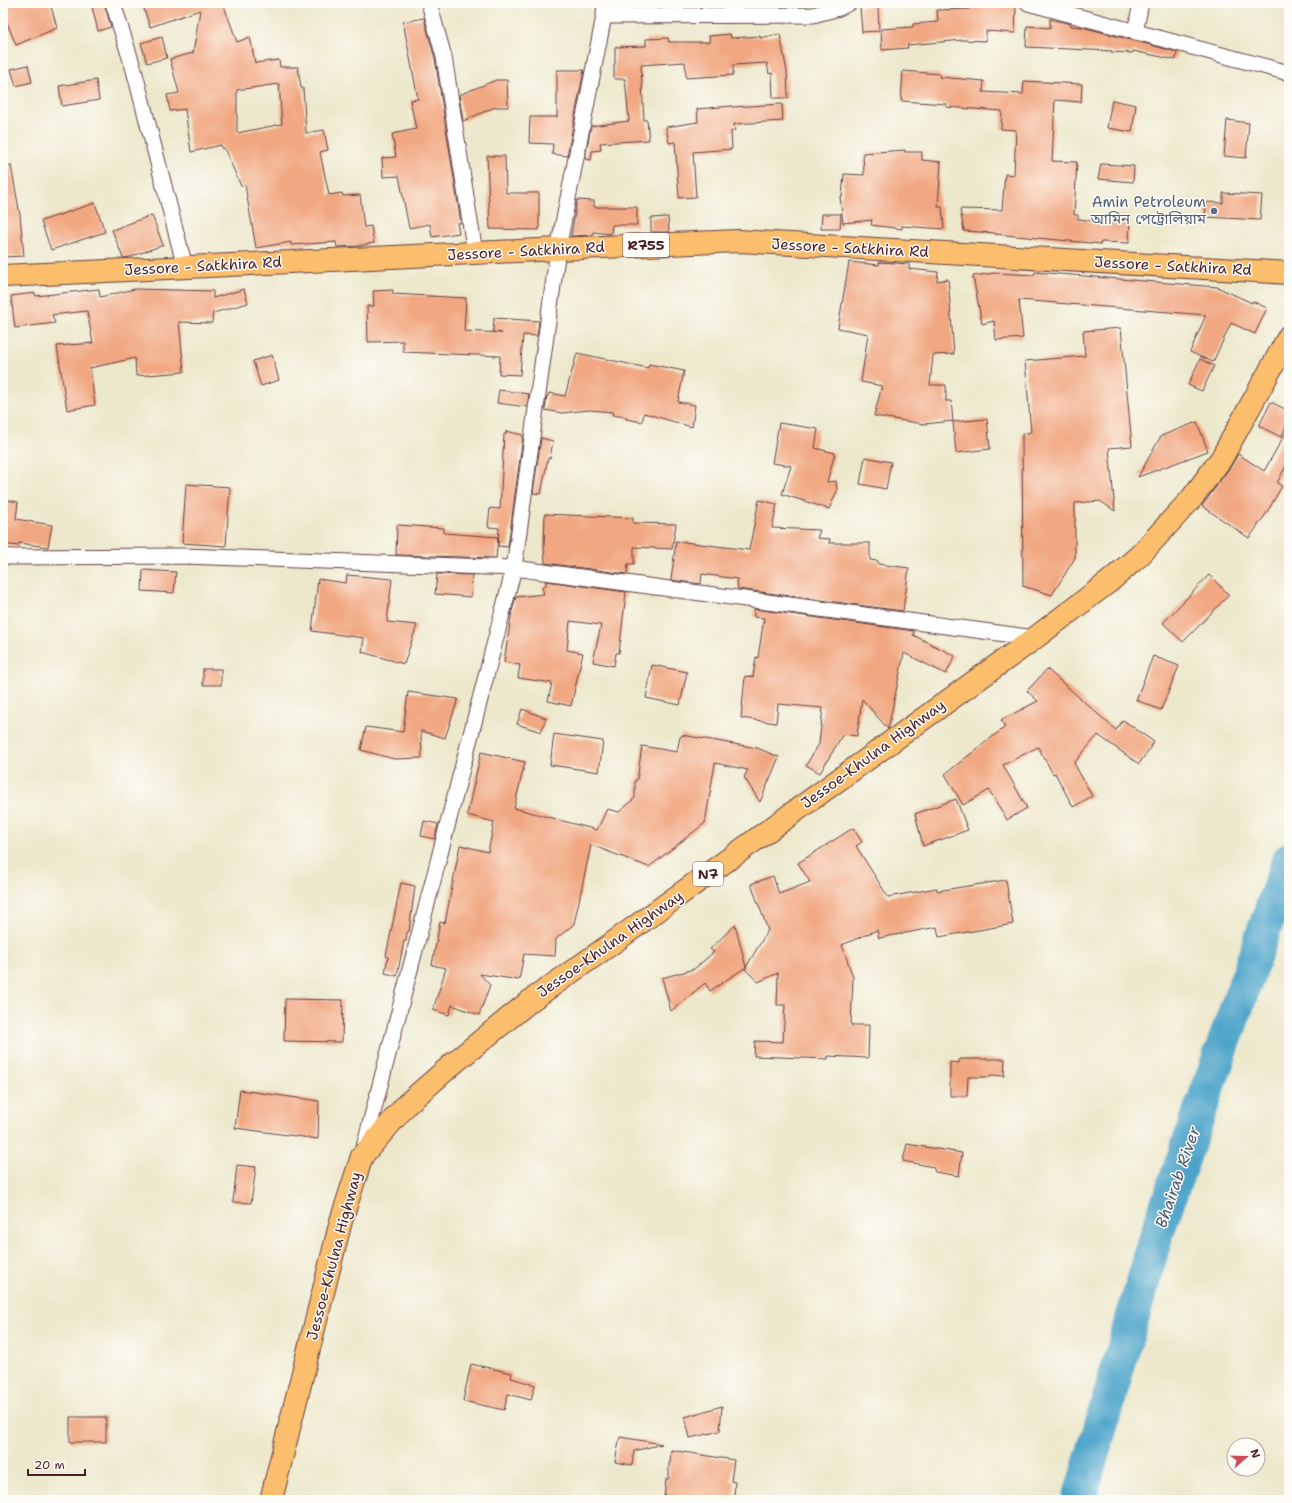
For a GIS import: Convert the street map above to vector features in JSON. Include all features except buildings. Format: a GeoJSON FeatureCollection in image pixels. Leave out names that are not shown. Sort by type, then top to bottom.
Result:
{"type":"FeatureCollection","features":[{"type":"Feature","properties":{"kind":"main road","name":"Jessore - Satkhira Rd"},"geometry":{"type":"LineString","coordinates":[[3,276],[738,241],[1289,273]]}},
{"type":"Feature","properties":{"kind":"main road","name":"Jessoe-Khulna Highway"},"geometry":{"type":"LineString","coordinates":[[271,1500],[341,1221],[362,1156],[407,1104],[455,1062],[530,1001],[1035,638],[1110,581],[1140,555],[1192,498],[1221,459],[1289,336]]}},
{"type":"Feature","properties":{"kind":"street"},"geometry":{"type":"LineString","coordinates":[[113,3],[134,70],[185,267]]}},
{"type":"Feature","properties":{"kind":"street"},"geometry":{"type":"LineString","coordinates":[[429,3],[444,56],[474,253]]}},
{"type":"Feature","properties":{"kind":"street"},"geometry":{"type":"LineString","coordinates":[[362,1156],[514,568],[558,249],[604,9],[812,15],[839,8],[849,3]]}},
{"type":"Feature","properties":{"kind":"street"},"geometry":{"type":"LineString","coordinates":[[1028,3],[1289,73]]}},
{"type":"Feature","properties":{"kind":"street"},"geometry":{"type":"LineString","coordinates":[[1136,32],[1141,3]]}},
{"type":"Feature","properties":{"kind":"street"},"geometry":{"type":"LineString","coordinates":[[3,556],[184,556],[514,568],[1035,638]]}},
{"type":"Feature","properties":{"kind":"waterway","name":"Bhairab River"},"geometry":{"type":"LineString","coordinates":[[1079,1500],[1159,1227],[1289,859]]}},
{"type":"Feature","properties":{"kind":"place","name":"Amin Petroleum আমিন পেট্রোলিয়াম"},"geometry":{"type":"Point","coordinates":[1214,211]}}]}
